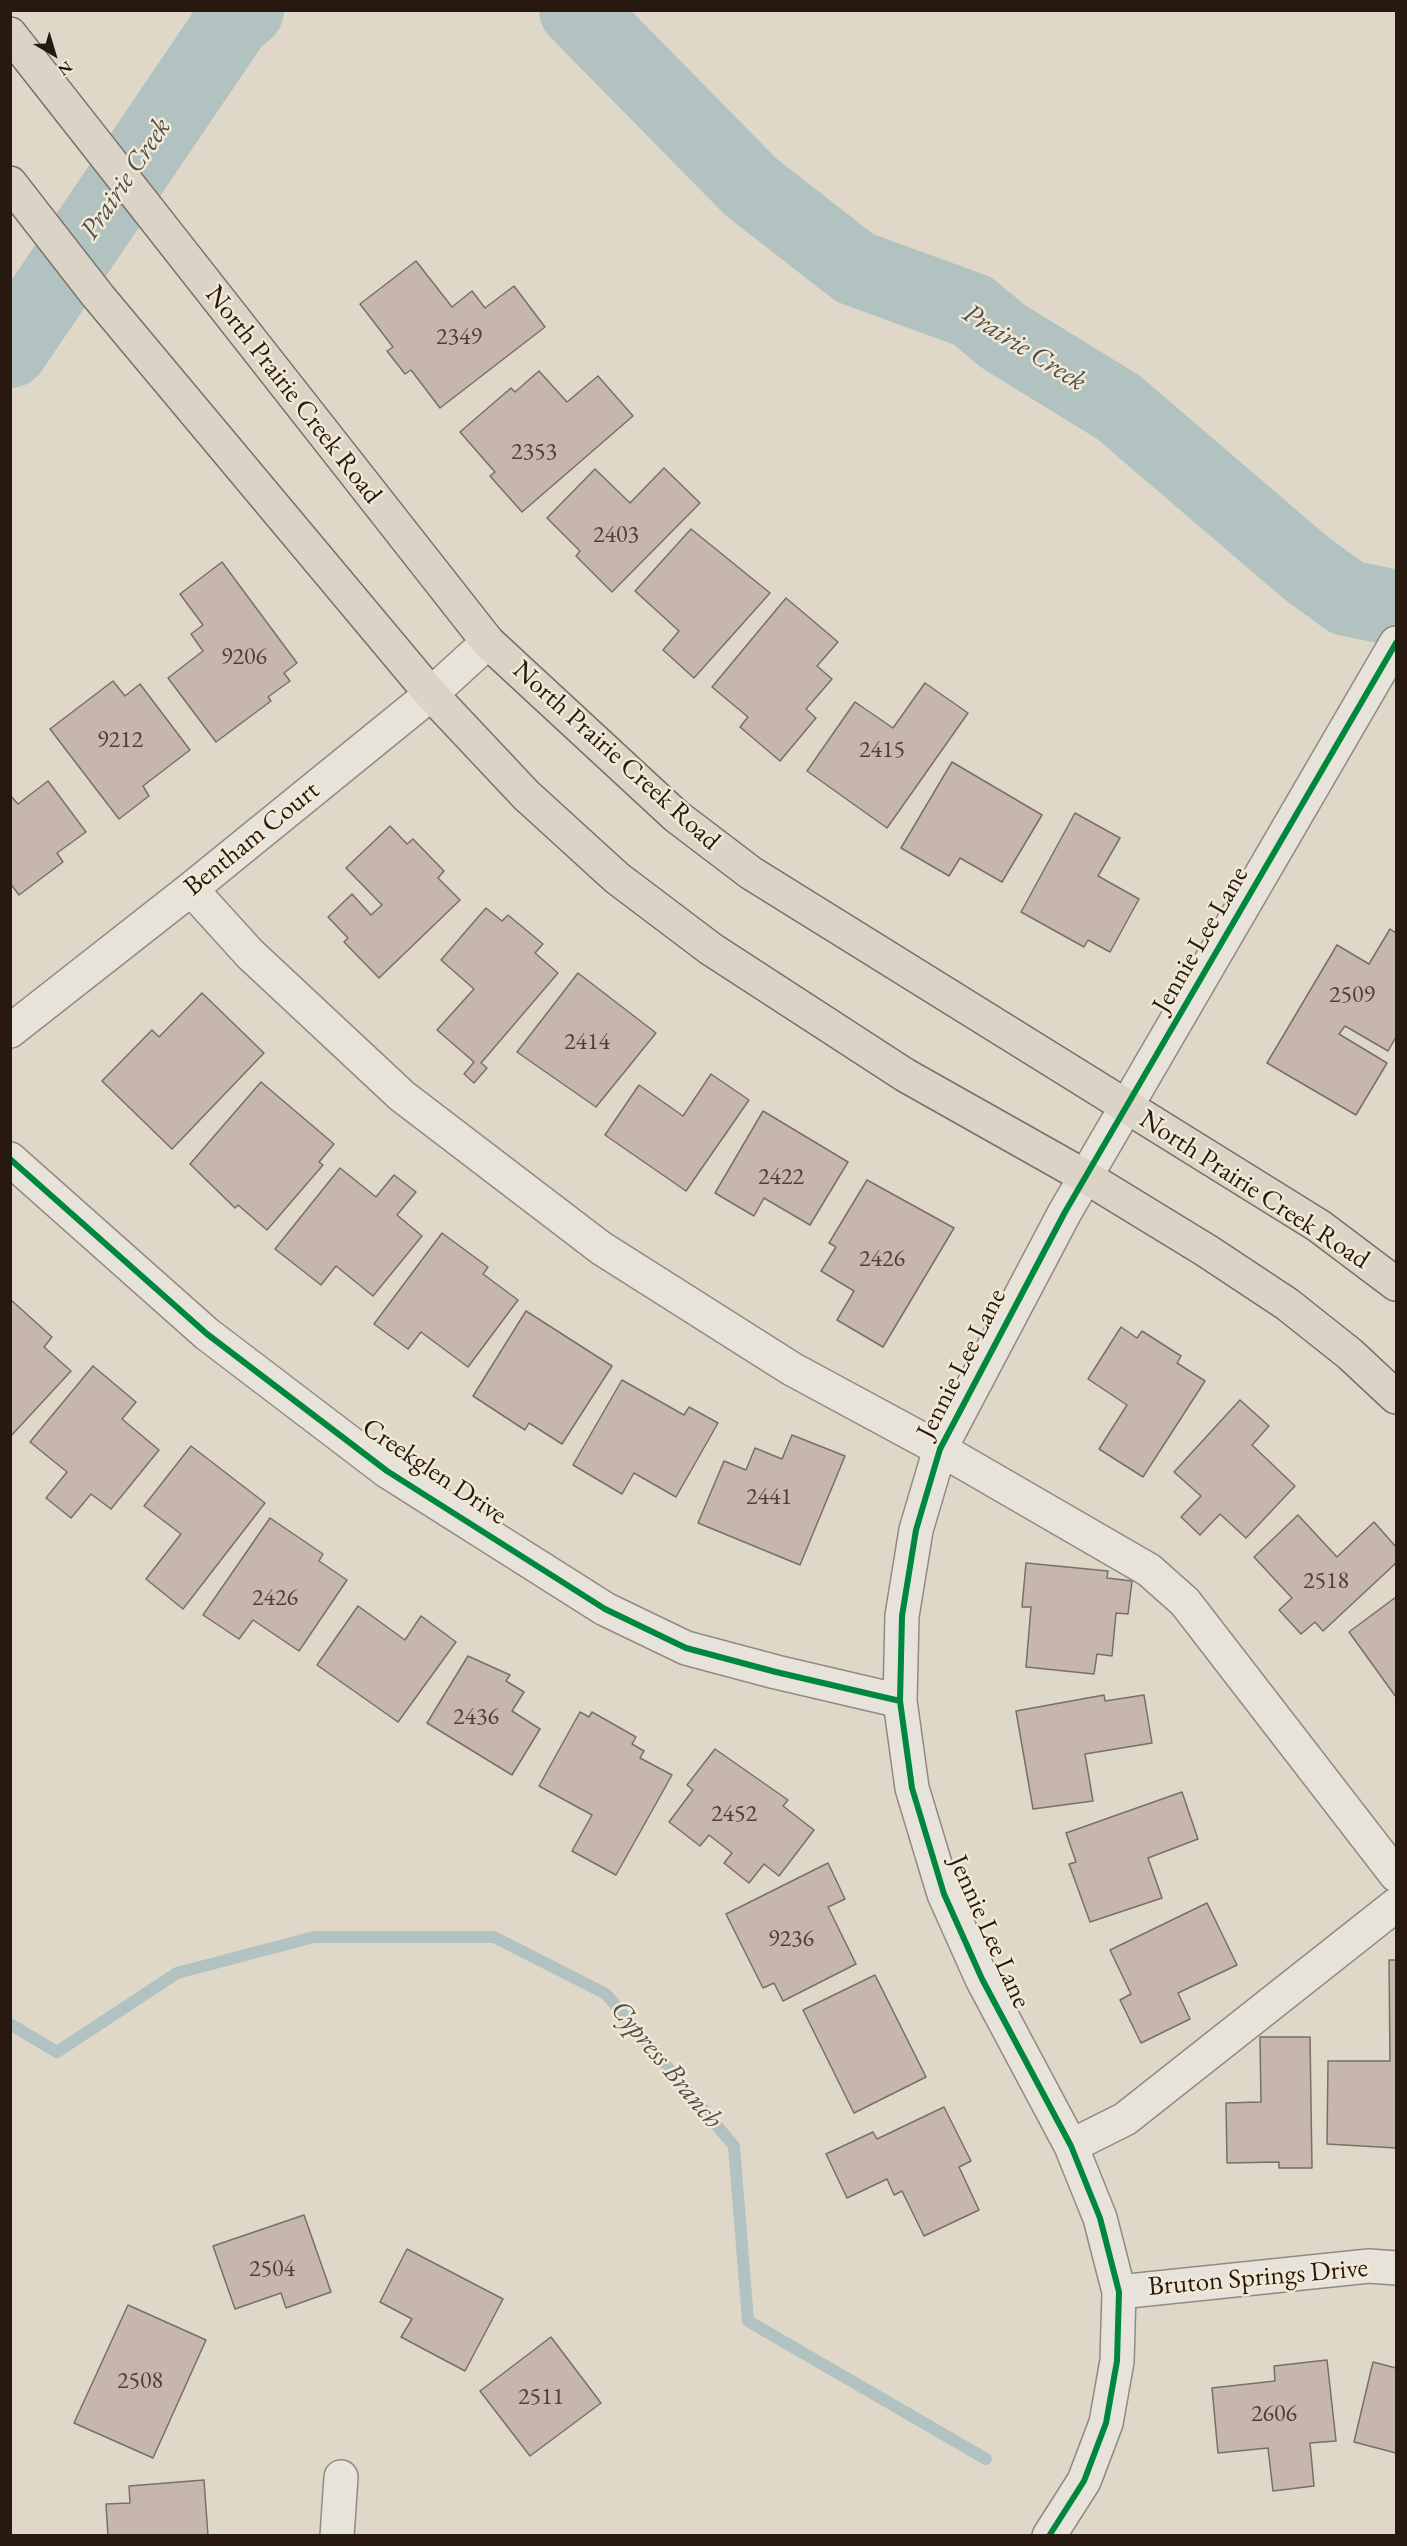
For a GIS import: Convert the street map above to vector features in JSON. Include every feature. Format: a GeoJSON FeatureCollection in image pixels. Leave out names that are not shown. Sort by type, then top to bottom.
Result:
{"type":"FeatureCollection","features":[{"type":"Feature","properties":{"kind":"main road","name":"North Prairie Creek Road"},"geometry":{"type":"LineString","coordinates":[[10,34],[488,642],[676,816],[751,873],[1319,1226],[1396,1284]]}},
{"type":"Feature","properties":{"kind":"main road"},"geometry":{"type":"LineString","coordinates":[[10,183],[98,296],[431,694],[543,810],[617,878],[711,949],[905,1075],[1086,1177],[1207,1251],[1287,1304],[1350,1354],[1396,1397]]}},
{"type":"Feature","properties":{"kind":"street","name":"Bentham Court"},"geometry":{"type":"LineString","coordinates":[[10,1031],[191,889],[431,694],[488,642]]}},
{"type":"Feature","properties":{"kind":"street","name":"Jennie Lee Lane"},"geometry":{"type":"LineString","coordinates":[[1049,2535],[1084,2481],[1106,2423],[1117,2361],[1119,2292],[1100,2218],[1071,2146],[982,1980],[944,1894],[912,1788],[900,1701],[902,1616],[916,1530],[940,1449],[1065,1212],[1396,644]]}},
{"type":"Feature","properties":{"kind":"street"},"geometry":{"type":"LineString","coordinates":[[191,889],[249,954],[402,1096],[601,1248],[792,1369],[940,1449],[1149,1570],[1185,1602],[1396,1875]]}},
{"type":"Feature","properties":{"kind":"street","name":"Creekglen Drive"},"geometry":{"type":"LineString","coordinates":[[10,1159],[207,1334],[387,1471],[605,1609],[686,1648],[900,1701]]}},
{"type":"Feature","properties":{"kind":"street"},"geometry":{"type":"LineString","coordinates":[[1071,2146],[1125,2120],[1396,1905]]}},
{"type":"Feature","properties":{"kind":"street","name":"Bruton Springs Drive"},"geometry":{"type":"LineString","coordinates":[[1119,2292],[1369,2266],[1396,2268]]}},
{"type":"Feature","properties":{"kind":"street"},"geometry":{"type":"LineString","coordinates":[[337,2535],[341,2477]]}},
{"type":"Feature","properties":{"kind":"building"},"geometry":{"type":"Polygon","coordinates":[[[416,261],[452,307],[472,291],[485,308],[514,286],[545,327],[440,408],[411,370],[405,374],[387,351],[393,347],[360,304],[416,261]]]}},
{"type":"Feature","properties":{"kind":"building"},"geometry":{"type":"Polygon","coordinates":[[[539,371],[567,402],[598,376],[633,416],[522,512],[490,476],[495,472],[460,432],[511,388],[515,392],[539,371]]]}},
{"type":"Feature","properties":{"kind":"building"},"geometry":{"type":"Polygon","coordinates":[[[664,468],[700,503],[612,592],[576,556],[580,551],[547,518],[595,469],[630,503],[664,468]]]}},
{"type":"Feature","properties":{"kind":"building"},"geometry":{"type":"Polygon","coordinates":[[[691,529],[770,593],[694,678],[663,650],[679,631],[635,591],[691,529]]]}},
{"type":"Feature","properties":{"kind":"building"},"geometry":{"type":"Polygon","coordinates":[[[222,562],[297,663],[284,673],[290,681],[268,697],[271,701],[216,742],[168,678],[203,651],[191,634],[203,625],[180,594],[222,562]]]}},
{"type":"Feature","properties":{"kind":"building"},"geometry":{"type":"Polygon","coordinates":[[[786,598],[838,642],[817,666],[832,679],[806,709],[816,718],[780,761],[740,727],[748,717],[712,687],[786,598]]]}},
{"type":"Feature","properties":{"kind":"building"},"geometry":{"type":"Polygon","coordinates":[[[113,681],[125,696],[140,684],[190,750],[143,786],[149,796],[119,819],[50,729],[113,681]]]}},
{"type":"Feature","properties":{"kind":"building"},"geometry":{"type":"Polygon","coordinates":[[[925,683],[968,713],[887,828],[807,771],[855,702],[893,728],[925,683]]]}},
{"type":"Feature","properties":{"kind":"building"},"geometry":{"type":"Polygon","coordinates":[[[952,762],[1042,815],[1002,882],[960,858],[949,876],[901,848],[952,762]]]}},
{"type":"Feature","properties":{"kind":"building"},"geometry":{"type":"Polygon","coordinates":[[[48,781],[86,832],[57,853],[63,862],[19,895],[10,883],[10,795],[18,804],[48,781]]]}},
{"type":"Feature","properties":{"kind":"building"},"geometry":{"type":"Polygon","coordinates":[[[1075,813],[1120,838],[1098,876],[1139,899],[1110,952],[1088,940],[1084,947],[1021,912],[1075,813]]]}},
{"type":"Feature","properties":{"kind":"building"},"geometry":{"type":"Polygon","coordinates":[[[390,826],[407,844],[413,839],[444,871],[438,878],[460,900],[379,978],[344,942],[348,938],[328,917],[352,894],[371,915],[382,905],[346,868],[390,826]]]}},
{"type":"Feature","properties":{"kind":"building"},"geometry":{"type":"Polygon","coordinates":[[[486,908],[502,921],[508,915],[543,944],[535,953],[558,973],[481,1063],[487,1068],[474,1083],[464,1074],[474,1062],[437,1030],[474,989],[441,960],[486,908]]]}},
{"type":"Feature","properties":{"kind":"building"},"geometry":{"type":"Polygon","coordinates":[[[1390,929],[1396,933],[1396,1037],[1388,1051],[1345,1026],[1339,1034],[1387,1063],[1356,1115],[1267,1063],[1337,945],[1369,964],[1390,929]]]}},
{"type":"Feature","properties":{"kind":"building"},"geometry":{"type":"Polygon","coordinates":[[[578,973],[656,1033],[596,1107],[517,1052],[578,973]]]}},
{"type":"Feature","properties":{"kind":"building"},"geometry":{"type":"Polygon","coordinates":[[[202,993],[264,1053],[172,1149],[102,1081],[152,1030],[159,1037],[202,993]]]}},
{"type":"Feature","properties":{"kind":"building"},"geometry":{"type":"Polygon","coordinates":[[[711,1074],[749,1100],[686,1191],[605,1135],[639,1085],[683,1116],[711,1074]]]}},
{"type":"Feature","properties":{"kind":"building"},"geometry":{"type":"Polygon","coordinates":[[[261,1082],[334,1144],[319,1162],[323,1165],[267,1230],[238,1205],[235,1208],[190,1164],[261,1082]]]}},
{"type":"Feature","properties":{"kind":"building"},"geometry":{"type":"Polygon","coordinates":[[[763,1111],[848,1162],[810,1225],[764,1198],[754,1216],[715,1193],[763,1111]]]}},
{"type":"Feature","properties":{"kind":"building"},"geometry":{"type":"Polygon","coordinates":[[[340,1168],[376,1197],[394,1175],[416,1192],[397,1215],[422,1236],[373,1296],[336,1266],[321,1285],[275,1249],[340,1168]]]}},
{"type":"Feature","properties":{"kind":"building"},"geometry":{"type":"Polygon","coordinates":[[[867,1180],[954,1228],[883,1347],[837,1320],[854,1291],[821,1271],[836,1247],[829,1243],[867,1180]]]}},
{"type":"Feature","properties":{"kind":"building"},"geometry":{"type":"Polygon","coordinates":[[[442,1233],[488,1267],[483,1274],[518,1300],[468,1367],[421,1332],[408,1349],[374,1324],[442,1233]]]}},
{"type":"Feature","properties":{"kind":"building"},"geometry":{"type":"Polygon","coordinates":[[[10,1299],[52,1337],[44,1347],[71,1371],[10,1437],[10,1299]]]}},
{"type":"Feature","properties":{"kind":"building"},"geometry":{"type":"Polygon","coordinates":[[[526,1311],[612,1366],[562,1444],[529,1423],[525,1430],[473,1396],[526,1311]]]}},
{"type":"Feature","properties":{"kind":"building"},"geometry":{"type":"Polygon","coordinates":[[[1121,1327],[1137,1338],[1142,1331],[1181,1356],[1177,1363],[1205,1381],[1143,1477],[1099,1449],[1127,1405],[1088,1379],[1121,1327]]]}},
{"type":"Feature","properties":{"kind":"building"},"geometry":{"type":"Polygon","coordinates":[[[93,1366],[136,1402],[122,1419],[159,1450],[111,1509],[91,1494],[71,1518],[46,1498],[67,1472],[30,1442],[93,1366]]]}},
{"type":"Feature","properties":{"kind":"building"},"geometry":{"type":"Polygon","coordinates":[[[622,1380],[684,1415],[689,1407],[718,1423],[676,1497],[634,1473],[622,1494],[573,1465],[622,1380]]]}},
{"type":"Feature","properties":{"kind":"building"},"geometry":{"type":"Polygon","coordinates":[[[1240,1400],[1269,1426],[1252,1445],[1295,1486],[1246,1538],[1220,1514],[1200,1535],[1181,1517],[1201,1496],[1174,1472],[1240,1400]]]}},
{"type":"Feature","properties":{"kind":"building"},"geometry":{"type":"Polygon","coordinates":[[[792,1435],[845,1456],[800,1565],[698,1523],[724,1461],[746,1470],[755,1448],[782,1459],[792,1435]]]}},
{"type":"Feature","properties":{"kind":"building"},"geometry":{"type":"Polygon","coordinates":[[[191,1446],[265,1503],[183,1609],[146,1579],[181,1534],[144,1506],[191,1446]]]}},
{"type":"Feature","properties":{"kind":"building"},"geometry":{"type":"Polygon","coordinates":[[[1298,1515],[1337,1557],[1374,1522],[1396,1547],[1396,1563],[1323,1631],[1315,1622],[1301,1634],[1279,1610],[1292,1598],[1254,1557],[1298,1515]]]}},
{"type":"Feature","properties":{"kind":"building"},"geometry":{"type":"Polygon","coordinates":[[[270,1518],[323,1554],[319,1561],[347,1580],[299,1651],[253,1620],[239,1639],[203,1615],[270,1518]]]}},
{"type":"Feature","properties":{"kind":"building"},"geometry":{"type":"Polygon","coordinates":[[[1026,1563],[1108,1571],[1107,1578],[1132,1581],[1128,1614],[1116,1613],[1112,1656],[1097,1654],[1094,1674],[1026,1667],[1031,1607],[1022,1607],[1026,1563]]]}},
{"type":"Feature","properties":{"kind":"building"},"geometry":{"type":"Polygon","coordinates":[[[1396,1597],[1396,1697],[1349,1632],[1396,1597]]]}},
{"type":"Feature","properties":{"kind":"building"},"geometry":{"type":"Polygon","coordinates":[[[358,1606],[405,1640],[421,1616],[456,1642],[398,1722],[317,1665],[358,1606]]]}},
{"type":"Feature","properties":{"kind":"building"},"geometry":{"type":"Polygon","coordinates":[[[468,1656],[510,1675],[506,1681],[524,1692],[512,1711],[540,1729],[512,1775],[427,1723],[468,1656]]]}},
{"type":"Feature","properties":{"kind":"building"},"geometry":{"type":"Polygon","coordinates":[[[1104,1695],[1105,1701],[1144,1695],[1152,1743],[1085,1754],[1093,1801],[1033,1809],[1016,1711],[1104,1695]]]}},
{"type":"Feature","properties":{"kind":"building"},"geometry":{"type":"Polygon","coordinates":[[[580,1712],[589,1717],[592,1712],[636,1737],[632,1744],[644,1751],[640,1758],[672,1775],[616,1875],[572,1851],[592,1815],[539,1786],[580,1712]]]}},
{"type":"Feature","properties":{"kind":"building"},"geometry":{"type":"Polygon","coordinates":[[[715,1749],[788,1800],[783,1806],[814,1830],[779,1876],[764,1864],[749,1883],[724,1863],[732,1853],[709,1835],[700,1846],[669,1822],[693,1790],[687,1785],[715,1749]]]}},
{"type":"Feature","properties":{"kind":"building"},"geometry":{"type":"Polygon","coordinates":[[[1182,1792],[1198,1839],[1148,1858],[1162,1898],[1090,1922],[1069,1864],[1076,1862],[1066,1833],[1182,1792]]]}},
{"type":"Feature","properties":{"kind":"building"},"geometry":{"type":"Polygon","coordinates":[[[828,1863],[845,1899],[828,1907],[856,1964],[783,2001],[774,1983],[763,1988],[726,1914],[828,1863]]]}},
{"type":"Feature","properties":{"kind":"building"},"geometry":{"type":"Polygon","coordinates":[[[1207,1903],[1237,1965],[1178,1993],[1190,2019],[1141,2043],[1120,2000],[1131,1994],[1110,1950],[1207,1903]]]}},
{"type":"Feature","properties":{"kind":"building"},"geometry":{"type":"Polygon","coordinates":[[[1389,1960],[1396,1960],[1396,2148],[1327,2144],[1328,2061],[1390,2061],[1389,1960]]]}},
{"type":"Feature","properties":{"kind":"building"},"geometry":{"type":"Polygon","coordinates":[[[875,1975],[926,2077],[854,2113],[803,2010],[875,1975]]]}},
{"type":"Feature","properties":{"kind":"building"},"geometry":{"type":"Polygon","coordinates":[[[1260,2037],[1310,2037],[1312,2168],[1279,2168],[1279,2162],[1227,2163],[1226,2103],[1261,2102],[1260,2037]]]}},
{"type":"Feature","properties":{"kind":"building"},"geometry":{"type":"Polygon","coordinates":[[[944,2107],[971,2161],[959,2167],[979,2210],[924,2236],[902,2191],[894,2195],[887,2179],[847,2198],[826,2154],[873,2132],[877,2139],[944,2107]]]}},
{"type":"Feature","properties":{"kind":"building"},"geometry":{"type":"Polygon","coordinates":[[[304,2215],[331,2292],[286,2308],[281,2293],[235,2309],[213,2246],[304,2215]]]}},
{"type":"Feature","properties":{"kind":"building"},"geometry":{"type":"Polygon","coordinates":[[[407,2249],[503,2299],[465,2371],[401,2337],[412,2319],[380,2302],[407,2249]]]}},
{"type":"Feature","properties":{"kind":"building"},"geometry":{"type":"Polygon","coordinates":[[[128,2305],[206,2340],[153,2458],[74,2423],[128,2305]]]}},
{"type":"Feature","properties":{"kind":"building"},"geometry":{"type":"Polygon","coordinates":[[[551,2337],[601,2403],[530,2456],[480,2391],[551,2337]]]}},
{"type":"Feature","properties":{"kind":"building"},"geometry":{"type":"Polygon","coordinates":[[[1327,2360],[1336,2441],[1310,2443],[1314,2486],[1273,2491],[1268,2448],[1218,2453],[1212,2388],[1275,2381],[1274,2366],[1327,2360]]]}},
{"type":"Feature","properties":{"kind":"building"},"geometry":{"type":"Polygon","coordinates":[[[1373,2362],[1396,2368],[1396,2453],[1354,2442],[1373,2362]]]}},
{"type":"Feature","properties":{"kind":"building"},"geometry":{"type":"Polygon","coordinates":[[[204,2480],[208,2536],[108,2536],[106,2504],[130,2503],[129,2486],[204,2480]]]}},
{"type":"Feature","properties":{"kind":"waterway","name":"Prairie Creek"},"geometry":{"type":"LineString","coordinates":[[10,350],[233,21],[246,10]]}},
{"type":"Feature","properties":{"kind":"waterway","name":"Prairie Creek"},"geometry":{"type":"LineString","coordinates":[[577,10],[751,187],[855,268],[973,311],[1004,337],[1118,407],[1306,568],[1347,598],[1396,608]]}},
{"type":"Feature","properties":{"kind":"waterway","name":"Cypress Branch"},"geometry":{"type":"LineString","coordinates":[[10,2024],[57,2052],[177,1973],[314,1937],[494,1937],[606,1994],[734,2146],[748,2321],[986,2459]]}},
{"type":"Feature","properties":{"kind":"cycle path"},"geometry":{"type":"LineString","coordinates":[[1049,2536],[1084,2481],[1106,2423],[1117,2361],[1119,2292],[1100,2218],[1071,2146],[982,1979],[944,1894],[912,1788],[900,1701],[902,1616],[916,1530],[940,1449],[1065,1212],[1396,643]]}},
{"type":"Feature","properties":{"kind":"cycle path"},"geometry":{"type":"LineString","coordinates":[[10,1159],[207,1334],[387,1471],[605,1609],[686,1648],[900,1701]]}}]}
